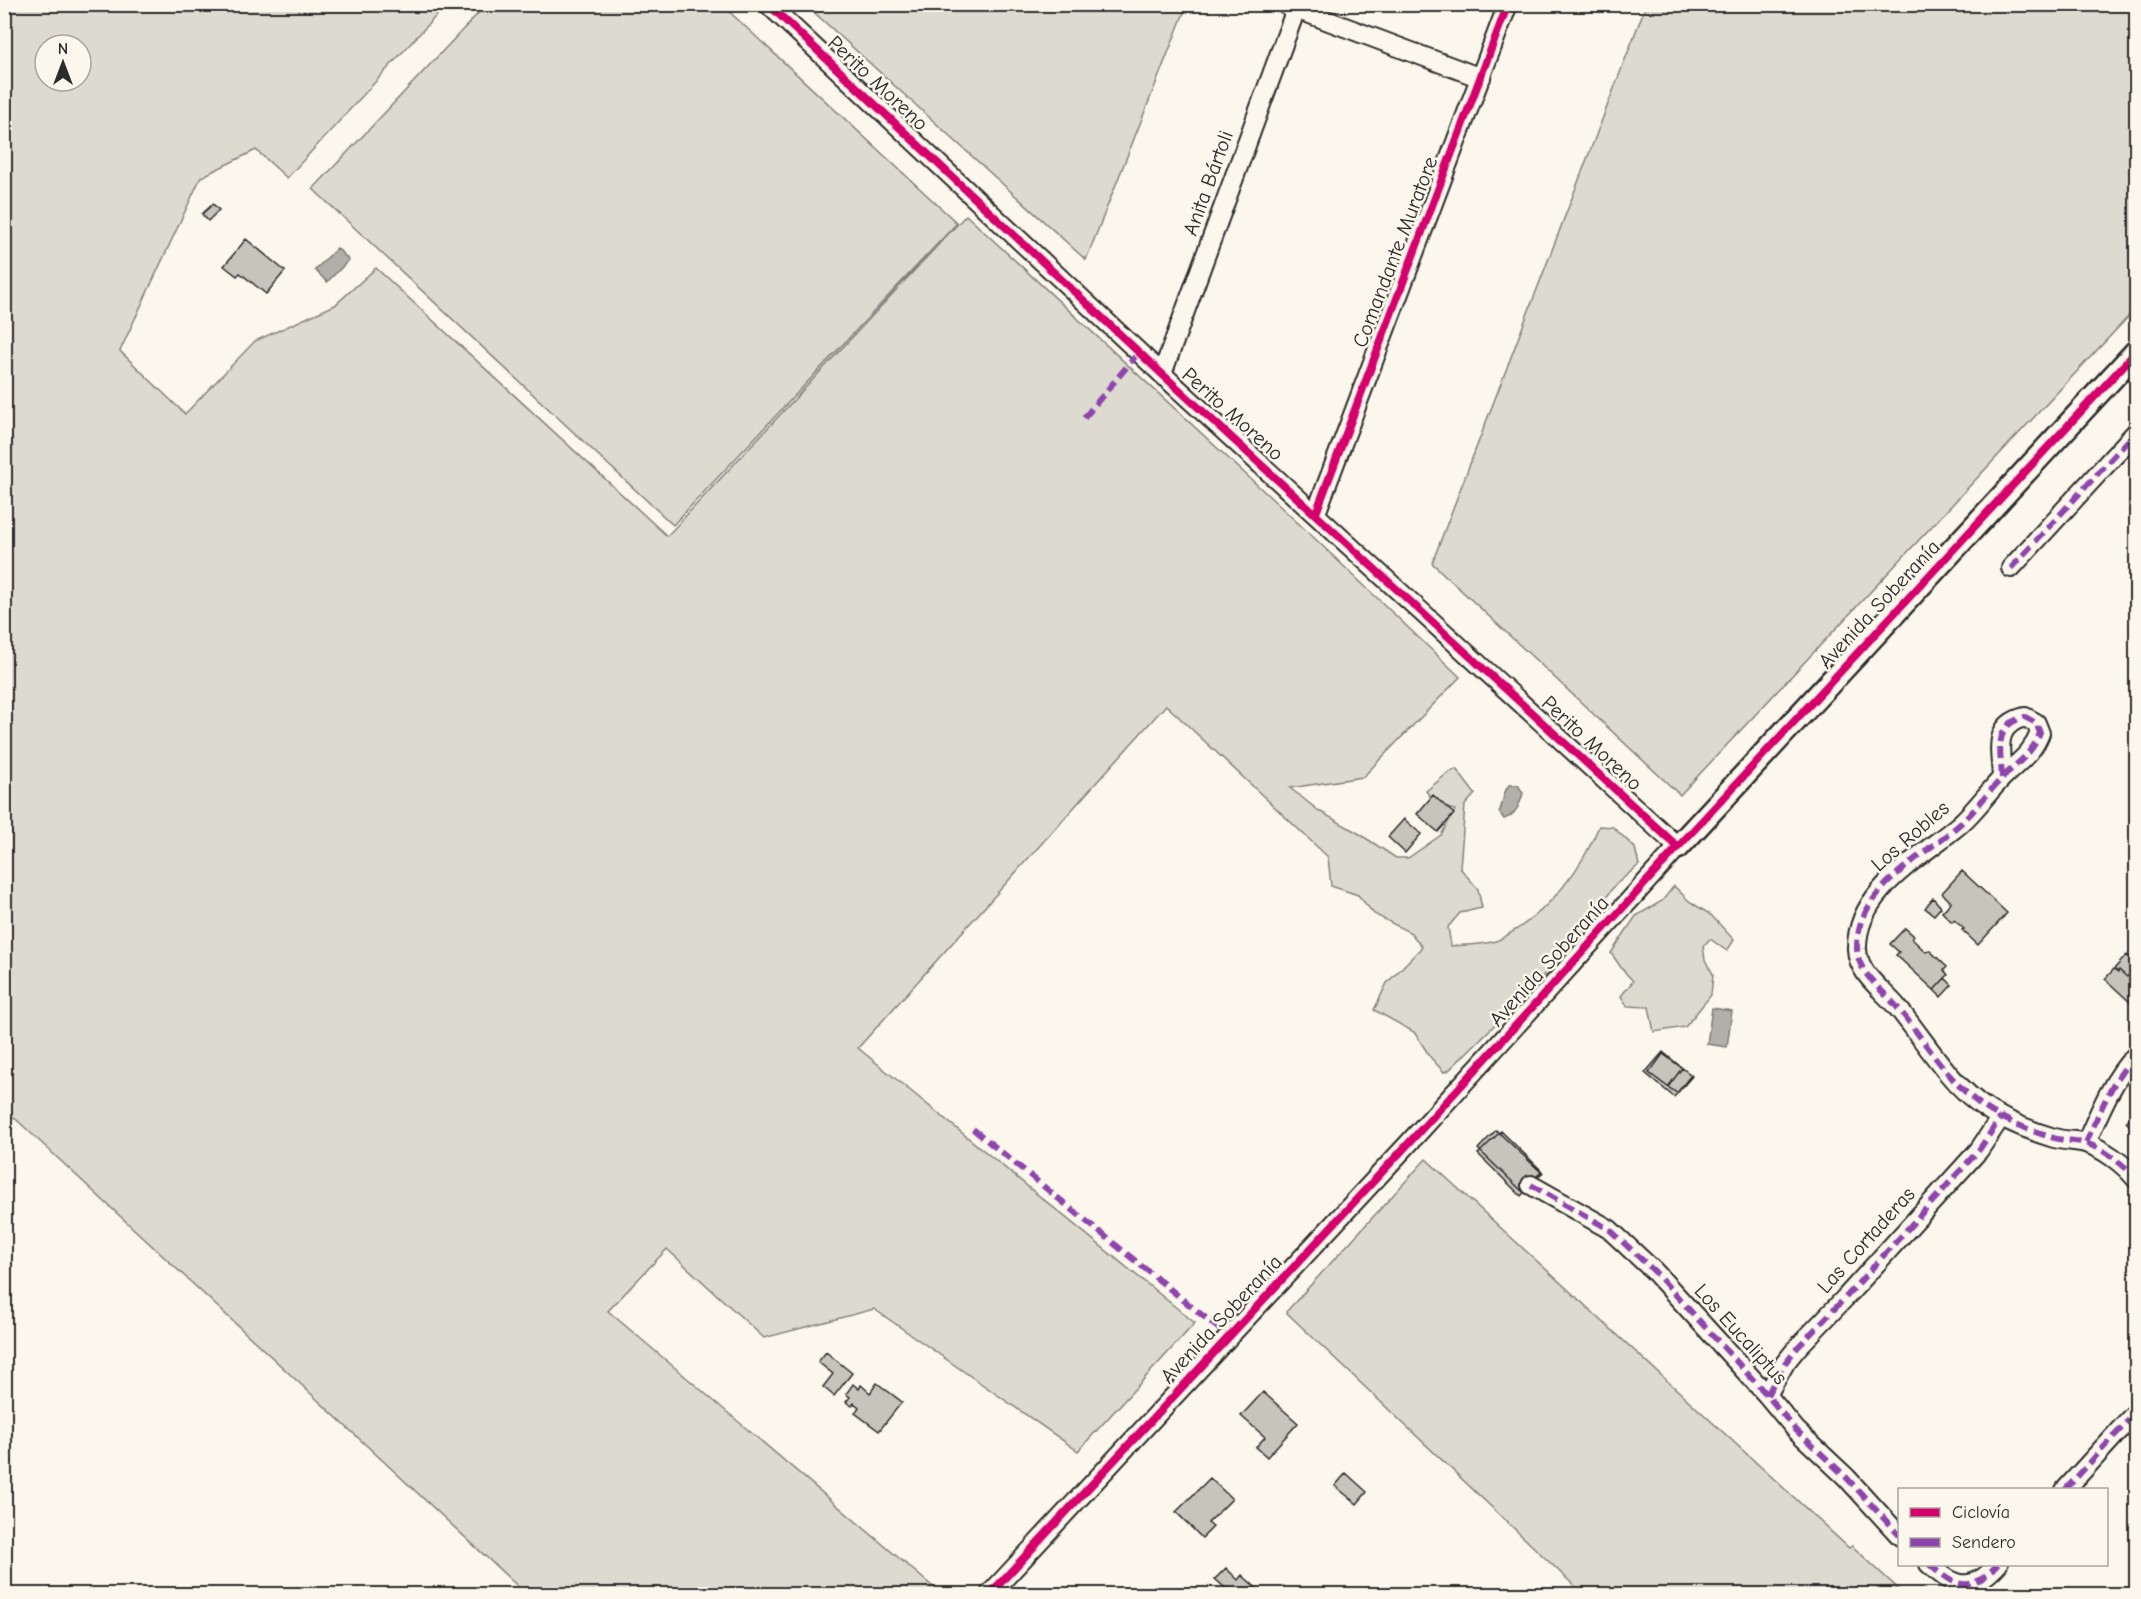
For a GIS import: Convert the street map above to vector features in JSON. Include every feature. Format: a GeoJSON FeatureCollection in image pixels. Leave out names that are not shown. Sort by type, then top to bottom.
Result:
{"type":"FeatureCollection","features":[{"type":"Feature","properties":{"kind":"street","name":"Perito Moreno"},"geometry":{"type":"LineString","coordinates":[[768,4],[1162,374],[1678,847]]}},
{"type":"Feature","properties":{"kind":"street","name":"Comandante Muratore"},"geometry":{"type":"LineString","coordinates":[[1316,513],[1508,4]]}},
{"type":"Feature","properties":{"kind":"street","name":"Anita Bártoli"},"geometry":{"type":"LineString","coordinates":[[1162,374],[1291,7]]}},
{"type":"Feature","properties":{"kind":"street"},"geometry":{"type":"LineString","coordinates":[[1291,7],[1481,78]]}},
{"type":"Feature","properties":{"kind":"street","name":"Avenida Soberanía"},"geometry":{"type":"LineString","coordinates":[[990,1594],[1400,1153],[1678,847],[2136,352]]}},
{"type":"Feature","properties":{"kind":"street"},"geometry":{"type":"LineString","coordinates":[[2011,568],[2136,432]]}},
{"type":"Feature","properties":{"kind":"street","name":"Los Robles"},"geometry":{"type":"LineString","coordinates":[[2001,1117],[1963,1091],[1934,1057],[1898,1008],[1862,970],[1858,958],[1857,938],[1863,916],[1879,892],[1901,870],[1961,823],[2002,778]]}},
{"type":"Feature","properties":{"kind":"street"},"geometry":{"type":"LineString","coordinates":[[2086,1143],[2102,1107],[2129,1062],[2136,1055]]}},
{"type":"Feature","properties":{"kind":"street"},"geometry":{"type":"LineString","coordinates":[[2001,1117],[2056,1138],[2086,1143],[2107,1153],[2136,1179]]}},
{"type":"Feature","properties":{"kind":"street","name":"Las Cortaderas"},"geometry":{"type":"LineString","coordinates":[[1767,1395],[1785,1363],[1797,1348],[1978,1150],[2001,1117]]}},
{"type":"Feature","properties":{"kind":"street","name":"Los Eucaliptus"},"geometry":{"type":"LineString","coordinates":[[1532,1185],[1609,1229],[1654,1271],[1796,1430],[1846,1476],[1898,1535]]}},
{"type":"Feature","properties":{"kind":"street"},"geometry":{"type":"LineString","coordinates":[[2067,1488],[2136,1412]]}},
{"type":"Feature","properties":{"kind":"street"},"geometry":{"type":"LineString","coordinates":[[1931,1566],[1942,1576],[1963,1586],[1977,1583],[1996,1566]]}},
{"type":"Feature","properties":{"kind":"shaded area"},"geometry":{"type":"Polygon","coordinates":[[[2118,4],[2136,11],[2136,296],[2128,317],[1680,795],[1432,563],[1646,5],[2118,4]]]}},
{"type":"Feature","properties":{"kind":"shaded area"},"geometry":{"type":"Polygon","coordinates":[[[4,5],[446,5],[287,178],[256,150],[201,177],[120,351],[185,414],[255,341],[335,305],[376,268],[667,536],[966,215],[1311,535],[1460,677],[1363,777],[1290,788],[1319,811],[1396,858],[1408,858],[1441,835],[1455,810],[1438,806],[1426,791],[1456,769],[1475,794],[1465,805],[1460,868],[1478,889],[1482,908],[1460,913],[1448,927],[1451,946],[1496,941],[1524,925],[1563,888],[1583,858],[1599,826],[1613,827],[1635,848],[1639,865],[1614,886],[1588,926],[1535,985],[1449,1070],[1444,1072],[1431,1058],[1414,1032],[1374,1010],[1387,983],[1422,947],[1411,933],[1374,914],[1358,895],[1331,886],[1328,857],[1166,705],[858,1048],[1195,1323],[1078,1451],[874,1309],[764,1338],[667,1249],[608,1311],[939,1592],[937,1594],[526,1594],[5,1109],[4,5]]]}},
{"type":"Feature","properties":{"kind":"shaded area"},"geometry":{"type":"Polygon","coordinates":[[[486,5],[722,5],[957,223],[673,525],[313,189],[486,5]]]}},
{"type":"Feature","properties":{"kind":"shaded area"},"geometry":{"type":"Polygon","coordinates":[[[806,5],[1187,5],[1086,260],[806,5]]]}},
{"type":"Feature","properties":{"kind":"shaded area"},"geometry":{"type":"Polygon","coordinates":[[[337,248],[349,260],[327,282],[315,270],[337,248]]]}},
{"type":"Feature","properties":{"kind":"shaded area"},"geometry":{"type":"Polygon","coordinates":[[[1509,785],[1518,785],[1523,793],[1514,812],[1504,819],[1499,812],[1509,785]]]}},
{"type":"Feature","properties":{"kind":"shaded area"},"geometry":{"type":"Polygon","coordinates":[[[1674,886],[1689,901],[1711,915],[1734,940],[1727,951],[1710,939],[1703,946],[1705,960],[1713,974],[1711,995],[1685,1027],[1654,1032],[1649,1007],[1627,1006],[1621,996],[1633,981],[1611,953],[1636,916],[1662,901],[1674,886]]]}},
{"type":"Feature","properties":{"kind":"shaded area"},"geometry":{"type":"Polygon","coordinates":[[[1712,1008],[1732,1011],[1727,1047],[1707,1044],[1712,1008]]]}},
{"type":"Feature","properties":{"kind":"shaded area"},"geometry":{"type":"Polygon","coordinates":[[[1426,1159],[1849,1548],[1852,1546],[1904,1594],[1583,1594],[1286,1312],[1426,1159]]]}},
{"type":"Feature","properties":{"kind":"building"},"geometry":{"type":"Polygon","coordinates":[[[213,204],[219,210],[208,221],[202,214],[213,204]]]}},
{"type":"Feature","properties":{"kind":"building"},"geometry":{"type":"Polygon","coordinates":[[[246,239],[285,271],[266,294],[240,273],[237,276],[224,266],[246,239]]]}},
{"type":"Feature","properties":{"kind":"building"},"geometry":{"type":"Polygon","coordinates":[[[1433,795],[1454,814],[1438,832],[1417,814],[1433,795]]]}},
{"type":"Feature","properties":{"kind":"building"},"geometry":{"type":"Polygon","coordinates":[[[1404,819],[1421,834],[1405,853],[1388,837],[1404,819]]]}},
{"type":"Feature","properties":{"kind":"building"},"geometry":{"type":"Polygon","coordinates":[[[1962,871],[2007,913],[1978,945],[1962,930],[1964,929],[1942,912],[1951,902],[1942,893],[1962,871]]]}},
{"type":"Feature","properties":{"kind":"building"},"geometry":{"type":"Polygon","coordinates":[[[1933,898],[1941,907],[1934,915],[1925,908],[1933,898]]]}},
{"type":"Feature","properties":{"kind":"building"},"geometry":{"type":"Polygon","coordinates":[[[1905,928],[1914,936],[1912,939],[1926,952],[1929,950],[1947,967],[1944,970],[1948,975],[1934,990],[1896,955],[1899,952],[1890,944],[1905,928]]]}},
{"type":"Feature","properties":{"kind":"building"},"geometry":{"type":"Polygon","coordinates":[[[2127,955],[2136,967],[2127,977],[2114,969],[2127,955]]]}},
{"type":"Feature","properties":{"kind":"building"},"geometry":{"type":"Polygon","coordinates":[[[2136,967],[2136,1001],[2133,1005],[2105,979],[2114,969],[2127,977],[2136,967]]]}},
{"type":"Feature","properties":{"kind":"building"},"geometry":{"type":"Polygon","coordinates":[[[1945,978],[1952,985],[1941,997],[1934,990],[1945,978]]]}},
{"type":"Feature","properties":{"kind":"building"},"geometry":{"type":"Polygon","coordinates":[[[1663,1052],[1692,1076],[1674,1097],[1645,1073],[1663,1052]]]}},
{"type":"Feature","properties":{"kind":"building"},"geometry":{"type":"Polygon","coordinates":[[[1663,1054],[1682,1068],[1668,1087],[1649,1073],[1663,1054]]]}},
{"type":"Feature","properties":{"kind":"building"},"geometry":{"type":"Polygon","coordinates":[[[1682,1068],[1691,1075],[1677,1093],[1668,1087],[1682,1068]]]}},
{"type":"Feature","properties":{"kind":"building"},"geometry":{"type":"Polygon","coordinates":[[[2136,1111],[2136,1132],[2126,1122],[2136,1111]]]}},
{"type":"Feature","properties":{"kind":"building"},"geometry":{"type":"Polygon","coordinates":[[[1496,1130],[1541,1172],[1522,1191],[1478,1149],[1496,1130]]]}},
{"type":"Feature","properties":{"kind":"building"},"geometry":{"type":"Polygon","coordinates":[[[1501,1131],[1543,1172],[1521,1196],[1478,1154],[1501,1131]]]}},
{"type":"Feature","properties":{"kind":"building"},"geometry":{"type":"Polygon","coordinates":[[[826,1352],[852,1373],[834,1396],[823,1387],[833,1374],[818,1362],[826,1352]]]}},
{"type":"Feature","properties":{"kind":"building"},"geometry":{"type":"Polygon","coordinates":[[[877,1383],[902,1402],[879,1431],[855,1413],[859,1407],[854,1403],[852,1406],[846,1402],[850,1397],[846,1394],[853,1384],[859,1389],[861,1385],[870,1393],[877,1383]]]}},
{"type":"Feature","properties":{"kind":"building"},"geometry":{"type":"Polygon","coordinates":[[[1263,1392],[1298,1423],[1267,1457],[1256,1447],[1265,1437],[1241,1416],[1263,1392]]]}},
{"type":"Feature","properties":{"kind":"building"},"geometry":{"type":"Polygon","coordinates":[[[1346,1473],[1367,1492],[1357,1504],[1335,1486],[1346,1473]]]}},
{"type":"Feature","properties":{"kind":"building"},"geometry":{"type":"Polygon","coordinates":[[[1210,1478],[1232,1499],[1208,1523],[1213,1527],[1202,1538],[1176,1512],[1210,1478]]]}},
{"type":"Feature","properties":{"kind":"building"},"geometry":{"type":"Polygon","coordinates":[[[1226,1568],[1238,1580],[1242,1575],[1263,1594],[1232,1594],[1215,1579],[1226,1568]]]}},
{"type":"Feature","properties":{"kind":"marked path"},"geometry":{"type":"LineString","coordinates":[[1084,418],[1139,352]]}},
{"type":"Feature","properties":{"kind":"marked path"},"geometry":{"type":"LineString","coordinates":[[2011,568],[2136,432]]}},
{"type":"Feature","properties":{"kind":"marked path"},"geometry":{"type":"LineString","coordinates":[[2002,778],[2000,749],[2003,733],[2007,726],[2025,717],[2036,723],[2040,733],[2033,747],[1966,819],[1910,863],[1879,892],[1867,909],[1860,928],[1858,958],[1866,974],[1897,1007],[1944,1068],[1970,1096],[1986,1108],[2022,1127],[2099,1149],[2120,1163],[2136,1179]]}},
{"type":"Feature","properties":{"kind":"marked path"},"geometry":{"type":"LineString","coordinates":[[2086,1143],[2101,1108],[2120,1074],[2136,1055]]}},
{"type":"Feature","properties":{"kind":"marked path"},"geometry":{"type":"LineString","coordinates":[[1767,1395],[1785,1363],[1797,1348],[1979,1150],[2001,1117]]}},
{"type":"Feature","properties":{"kind":"marked path"},"geometry":{"type":"LineString","coordinates":[[973,1129],[1229,1337]]}},
{"type":"Feature","properties":{"kind":"marked path"},"geometry":{"type":"LineString","coordinates":[[1531,1185],[1609,1229],[1654,1271],[1796,1430],[1846,1477],[1898,1534]]}},
{"type":"Feature","properties":{"kind":"marked path"},"geometry":{"type":"LineString","coordinates":[[2067,1488],[2136,1412]]}},
{"type":"Feature","properties":{"kind":"marked path"},"geometry":{"type":"LineString","coordinates":[[1932,1566],[1948,1579],[1964,1584],[1980,1580],[1996,1566]]}},
{"type":"Feature","properties":{"kind":"cycle path"},"geometry":{"type":"LineString","coordinates":[[768,4],[1162,374],[1678,847]]}},
{"type":"Feature","properties":{"kind":"cycle path"},"geometry":{"type":"LineString","coordinates":[[1316,513],[1508,4]]}},
{"type":"Feature","properties":{"kind":"cycle path"},"geometry":{"type":"LineString","coordinates":[[990,1594],[1408,1144],[1678,847],[2136,352]]}}]}
